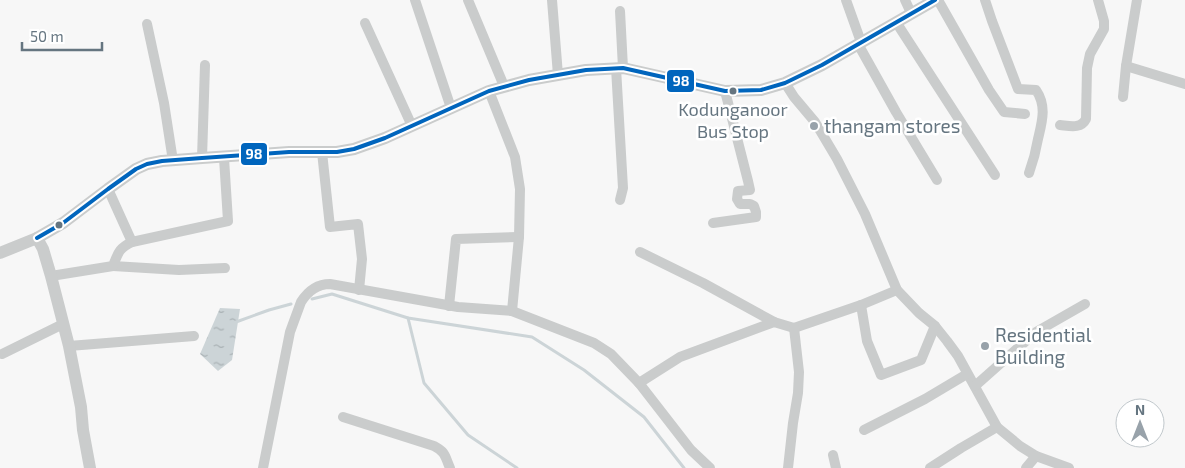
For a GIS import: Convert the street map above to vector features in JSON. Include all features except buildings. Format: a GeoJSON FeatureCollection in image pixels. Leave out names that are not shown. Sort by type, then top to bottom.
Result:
{"type":"FeatureCollection","features":[{"type":"Feature","properties":{"kind":"street"},"geometry":{"type":"LineString","coordinates":[[415,0],[451,108]]}},
{"type":"Feature","properties":{"kind":"street"},"geometry":{"type":"LineString","coordinates":[[468,0],[504,86]]}},
{"type":"Feature","properties":{"kind":"street"},"geometry":{"type":"LineString","coordinates":[[552,0],[558,75]]}},
{"type":"Feature","properties":{"kind":"street"},"geometry":{"type":"LineString","coordinates":[[846,0],[860,43],[896,112],[937,180]]}},
{"type":"Feature","properties":{"kind":"street"},"geometry":{"type":"LineString","coordinates":[[905,0],[911,13]]}},
{"type":"Feature","properties":{"kind":"street"},"geometry":{"type":"LineString","coordinates":[[0,253],[38,238],[62,223],[108,188],[136,169],[147,164],[202,158],[224,158],[289,152],[337,152],[354,149],[385,138],[489,91],[529,80],[586,70],[620,68],[725,91],[761,90],[785,84],[822,65],[936,0],[1004,112],[1025,114]]}},
{"type":"Feature","properties":{"kind":"street"},"geometry":{"type":"LineString","coordinates":[[985,0],[1018,89],[1036,90],[1039,94],[1043,111],[1042,123],[1037,151],[1029,173]]}},
{"type":"Feature","properties":{"kind":"street"},"geometry":{"type":"LineString","coordinates":[[1060,125],[1080,126],[1085,122],[1086,68],[1090,54],[1104,29],[1104,21],[1098,0]]}},
{"type":"Feature","properties":{"kind":"street"},"geometry":{"type":"LineString","coordinates":[[1123,96],[1137,0]]}},
{"type":"Feature","properties":{"kind":"street"},"geometry":{"type":"LineString","coordinates":[[620,11],[622,188],[620,200]]}},
{"type":"Feature","properties":{"kind":"street"},"geometry":{"type":"LineString","coordinates":[[896,22],[995,175]]}},
{"type":"Feature","properties":{"kind":"street"},"geometry":{"type":"LineString","coordinates":[[365,23],[412,126]]}},
{"type":"Feature","properties":{"kind":"street"},"geometry":{"type":"LineString","coordinates":[[148,24],[164,103],[173,161]]}},
{"type":"Feature","properties":{"kind":"street"},"geometry":{"type":"LineString","coordinates":[[202,158],[205,65]]}},
{"type":"Feature","properties":{"kind":"street"},"geometry":{"type":"LineString","coordinates":[[1126,66],[1185,84]]}},
{"type":"Feature","properties":{"kind":"street"},"geometry":{"type":"LineString","coordinates":[[785,84],[814,122],[837,159],[865,214],[896,290],[935,326],[958,356],[997,427],[1020,446],[1036,456],[1069,468]]}},
{"type":"Feature","properties":{"kind":"street"},"geometry":{"type":"LineString","coordinates":[[489,91],[515,157],[520,189],[519,237],[512,311]]}},
{"type":"Feature","properties":{"kind":"street"},"geometry":{"type":"LineString","coordinates":[[714,223],[756,217],[754,206],[740,204],[737,199],[738,191],[750,190],[725,91]]}},
{"type":"Feature","properties":{"kind":"street"},"geometry":{"type":"LineString","coordinates":[[322,152],[330,226],[358,224],[362,260],[359,290]]}},
{"type":"Feature","properties":{"kind":"street"},"geometry":{"type":"LineString","coordinates":[[113,266],[120,250],[132,242],[228,221],[224,158]]}},
{"type":"Feature","properties":{"kind":"street"},"geometry":{"type":"LineString","coordinates":[[108,188],[132,242]]}},
{"type":"Feature","properties":{"kind":"street"},"geometry":{"type":"LineString","coordinates":[[450,306],[456,239],[519,237]]}},
{"type":"Feature","properties":{"kind":"street"},"geometry":{"type":"LineString","coordinates":[[38,238],[51,276],[69,346],[82,407],[83,430],[90,468]]}},
{"type":"Feature","properties":{"kind":"street"},"geometry":{"type":"LineString","coordinates":[[640,252],[703,282],[774,322],[794,328],[862,305],[896,290]]}},
{"type":"Feature","properties":{"kind":"street"},"geometry":{"type":"LineString","coordinates":[[51,276],[113,266],[179,270],[225,268]]}},
{"type":"Feature","properties":{"kind":"street"},"geometry":{"type":"LineString","coordinates":[[263,468],[290,332],[301,302],[307,294],[320,286],[330,284],[450,306],[512,311],[594,343],[611,354],[639,383],[691,450],[710,468]]}},
{"type":"Feature","properties":{"kind":"street"},"geometry":{"type":"LineString","coordinates":[[975,386],[1036,332],[1085,304]]}},
{"type":"Feature","properties":{"kind":"street"},"geometry":{"type":"LineString","coordinates":[[862,305],[866,341],[881,375],[920,360],[935,326]]}},
{"type":"Feature","properties":{"kind":"street"},"geometry":{"type":"LineString","coordinates":[[639,383],[680,357],[774,322]]}},
{"type":"Feature","properties":{"kind":"street"},"geometry":{"type":"LineString","coordinates":[[2,354],[63,324]]}},
{"type":"Feature","properties":{"kind":"street"},"geometry":{"type":"LineString","coordinates":[[788,468],[799,372],[794,328]]}},
{"type":"Feature","properties":{"kind":"street"},"geometry":{"type":"LineString","coordinates":[[69,346],[194,336]]}},
{"type":"Feature","properties":{"kind":"street"},"geometry":{"type":"LineString","coordinates":[[864,430],[967,374]]}},
{"type":"Feature","properties":{"kind":"street"},"geometry":{"type":"LineString","coordinates":[[343,417],[434,446],[445,455],[450,468]]}},
{"type":"Feature","properties":{"kind":"street"},"geometry":{"type":"LineString","coordinates":[[930,468],[997,427]]}},
{"type":"Feature","properties":{"kind":"street"},"geometry":{"type":"LineString","coordinates":[[833,455],[836,468]]}},
{"type":"Feature","properties":{"kind":"street"},"geometry":{"type":"LineString","coordinates":[[1026,468],[1036,456]]}},
{"type":"Feature","properties":{"kind":"water"},"geometry":{"type":"Polygon","coordinates":[[[220,308],[240,309],[232,360],[218,371],[200,354],[220,308]]]}},
{"type":"Feature","properties":{"kind":"waterway"},"geometry":{"type":"LineString","coordinates":[[312,299],[332,294],[408,318],[532,337],[584,370],[644,417],[684,468]]}},
{"type":"Feature","properties":{"kind":"waterway"},"geometry":{"type":"LineString","coordinates":[[236,322],[291,304]]}},
{"type":"Feature","properties":{"kind":"waterway"},"geometry":{"type":"LineString","coordinates":[[408,318],[424,383],[468,435],[517,468]]}},
{"type":"Feature","properties":{"kind":"transit line","name":"98"},"geometry":{"type":"LineString","coordinates":[[37,238],[63,223],[136,169],[147,164],[202,158],[289,152],[337,152],[354,149],[385,138],[489,91],[529,80],[586,70],[623,68],[725,91],[761,90],[785,83],[822,65],[935,0]]}},
{"type":"Feature","properties":{"kind":"place","name":"Kodunganoor Bus Stop"},"geometry":{"type":"Point","coordinates":[733,91]}},
{"type":"Feature","properties":{"kind":"place","name":"thangam stores"},"geometry":{"type":"Point","coordinates":[814,126]}},
{"type":"Feature","properties":{"kind":"place","name":"Residential Building"},"geometry":{"type":"Point","coordinates":[985,346]}}]}
